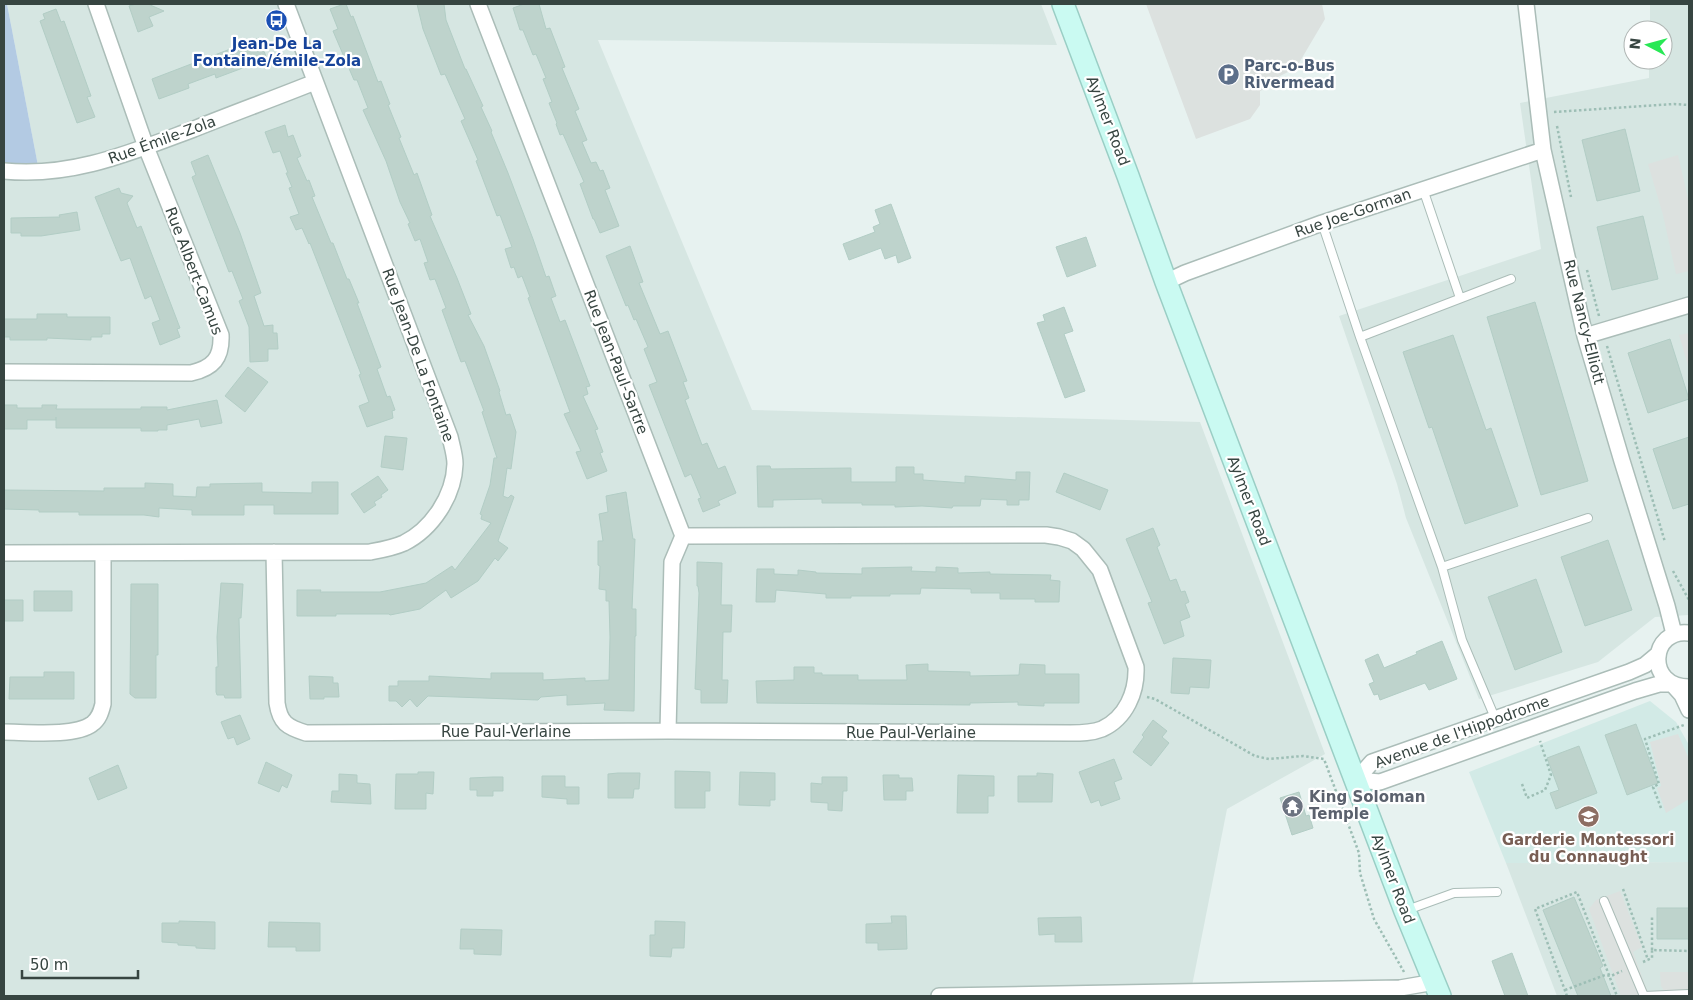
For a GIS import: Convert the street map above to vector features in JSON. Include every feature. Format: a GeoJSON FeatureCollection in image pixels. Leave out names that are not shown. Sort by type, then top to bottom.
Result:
{"type":"FeatureCollection","features":[{"type":"Feature","properties":{"kind":"main road","name":"Aylmer Road"},"geometry":{"type":"LineString","coordinates":[[1063,4],[1126,168],[1166,282],[1405,911],[1438,989]]}},
{"type":"Feature","properties":{"kind":"street"},"geometry":{"type":"LineString","coordinates":[[96,4],[146,147]]}},
{"type":"Feature","properties":{"kind":"street","name":"Rue Jean-De La Fontaine"},"geometry":{"type":"LineString","coordinates":[[4,553],[370,552],[404,543],[421,531],[441,508],[450,487],[454,464],[450,437],[286,4]]}},
{"type":"Feature","properties":{"kind":"street","name":"Rue Jean-Paul-Sartre"},"geometry":{"type":"LineString","coordinates":[[478,4],[682,536]]}},
{"type":"Feature","properties":{"kind":"street","name":"Rue Nancy-Elliott"},"geometry":{"type":"LineString","coordinates":[[1526,4],[1543,150],[1585,336],[1667,606],[1682,633]]}},
{"type":"Feature","properties":{"kind":"street","name":"Rue Émile-Zola"},"geometry":{"type":"LineString","coordinates":[[4,171],[69,170],[146,147],[315,82]]}},
{"type":"Feature","properties":{"kind":"street","name":"Rue Albert-Camus"},"geometry":{"type":"LineString","coordinates":[[4,372],[191,374],[203,371],[218,358],[222,347],[221,335],[146,147]]}},
{"type":"Feature","properties":{"kind":"street","name":"Rue Joe-Gorman"},"geometry":{"type":"LineString","coordinates":[[1166,282],[1185,273],[1322,223],[1543,150]]}},
{"type":"Feature","properties":{"kind":"street"},"geometry":{"type":"LineString","coordinates":[[1585,336],[1689,305]]}},
{"type":"Feature","properties":{"kind":"street","name":"Rue Paul-Verlaine"},"geometry":{"type":"LineString","coordinates":[[274,552],[276,703],[279,716],[286,724],[306,733],[668,731],[1088,732],[1101,729],[1114,722],[1128,704],[1133,693],[1136,666],[1100,570],[1083,549],[1072,541],[1046,535],[682,536]]}},
{"type":"Feature","properties":{"kind":"street"},"geometry":{"type":"LineString","coordinates":[[668,731],[672,562],[682,536]]}},
{"type":"Feature","properties":{"kind":"street"},"geometry":{"type":"LineString","coordinates":[[4,732],[72,732],[85,729],[94,723],[101,714],[103,704],[103,554]]}},
{"type":"Feature","properties":{"kind":"street","name":"Avenue de l'Hippodrome"},"geometry":{"type":"LineString","coordinates":[[1356,780],[1372,762],[1645,665],[1657,655],[1666,639],[1682,633]]}},
{"type":"Feature","properties":{"kind":"street"},"geometry":{"type":"LineString","coordinates":[[1657,655],[1657,664],[1660,672],[1682,695],[1689,710]]}},
{"type":"Feature","properties":{"kind":"street","name":"Avenue de l'Hippodrome"},"geometry":{"type":"LineString","coordinates":[[1356,780],[1380,782],[1659,684],[1689,687]]}},
{"type":"Feature","properties":{"kind":"street"},"geometry":{"type":"LineString","coordinates":[[939,996],[1410,987],[1438,989]]}},
{"type":"Feature","properties":{"kind":"lane"},"geometry":{"type":"LineString","coordinates":[[1423,189],[1460,298]]}},
{"type":"Feature","properties":{"kind":"lane"},"geometry":{"type":"LineString","coordinates":[[1322,223],[1360,337],[1442,567],[1462,640],[1496,718]]}},
{"type":"Feature","properties":{"kind":"lane"},"geometry":{"type":"LineString","coordinates":[[1360,337],[1511,279]]}},
{"type":"Feature","properties":{"kind":"lane"},"geometry":{"type":"LineString","coordinates":[[1442,567],[1588,518]]}},
{"type":"Feature","properties":{"kind":"lane"},"geometry":{"type":"LineString","coordinates":[[1405,911],[1454,893],[1497,892]]}},
{"type":"Feature","properties":{"kind":"lane"},"geometry":{"type":"LineString","coordinates":[[1604,901],[1644,996],[1689,994]]}},
{"type":"Feature","properties":{"kind":"path"},"geometry":{"type":"LineString","coordinates":[[1538,112],[1565,112],[1674,104],[1689,105]]}},
{"type":"Feature","properties":{"kind":"path"},"geometry":{"type":"LineString","coordinates":[[1556,121],[1572,202]]}},
{"type":"Feature","properties":{"kind":"path"},"geometry":{"type":"LineString","coordinates":[[1586,263],[1602,330],[1665,544]]}},
{"type":"Feature","properties":{"kind":"path"},"geometry":{"type":"LineString","coordinates":[[1671,563],[1689,600]]}},
{"type":"Feature","properties":{"kind":"path"},"geometry":{"type":"LineString","coordinates":[[1133,693],[1155,699],[1255,756],[1269,759],[1303,756],[1324,759],[1359,853],[1360,873],[1374,919],[1401,965],[1410,987]]}},
{"type":"Feature","properties":{"kind":"path"},"geometry":{"type":"LineString","coordinates":[[1661,808],[1653,787],[1659,784],[1645,739],[1684,725]]}},
{"type":"Feature","properties":{"kind":"path"},"geometry":{"type":"LineString","coordinates":[[1522,784],[1527,798],[1545,790],[1551,775],[1539,737]]}},
{"type":"Feature","properties":{"kind":"path"},"geometry":{"type":"LineString","coordinates":[[1623,889],[1648,960]]}},
{"type":"Feature","properties":{"kind":"path"},"geometry":{"type":"LineString","coordinates":[[1567,996],[1535,909],[1577,892],[1617,996]]}},
{"type":"Feature","properties":{"kind":"path"},"geometry":{"type":"LineString","coordinates":[[1652,915],[1652,950]]}},
{"type":"Feature","properties":{"kind":"shaded area"},"geometry":{"type":"Polygon","coordinates":[[[4,4],[7,4],[39,171],[4,171],[4,4]]]}},
{"type":"Feature","properties":{"kind":"shaded area"},"geometry":{"type":"Polygon","coordinates":[[[7,4],[1041,4],[1057,45],[598,40],[752,410],[1200,422],[1325,754],[1227,809],[1190,996],[4,996],[4,171],[39,171],[7,4]]]}},
{"type":"Feature","properties":{"kind":"shaded area","name":"Parc-o-Bus Rivermead"},"geometry":{"type":"Polygon","coordinates":[[[1146,4],[1322,4],[1325,19],[1296,68],[1270,81],[1271,86],[1260,91],[1260,105],[1250,119],[1196,139],[1146,4]]]}},
{"type":"Feature","properties":{"kind":"shaded area"},"geometry":{"type":"Polygon","coordinates":[[[1650,4],[1689,4],[1689,615],[1655,617],[1598,662],[1479,699],[1406,518],[1397,484],[1339,316],[1541,249],[1520,103],[1649,78],[1649,70],[1673,70],[1673,20],[1650,20],[1650,4]]]}},
{"type":"Feature","properties":{"kind":"shaded area"},"geometry":{"type":"Polygon","coordinates":[[[1678,155],[1689,203],[1689,271],[1676,274],[1663,215],[1648,164],[1678,155]]]}},
{"type":"Feature","properties":{"kind":"shaded area"},"geometry":{"type":"Polygon","coordinates":[[[1689,333],[1689,369],[1679,335],[1689,333]]]}},
{"type":"Feature","properties":{"kind":"shaded area","name":"Garderie Montessori du Connaught"},"geometry":{"type":"Polygon","coordinates":[[[1650,701],[1676,722],[1689,745],[1689,862],[1506,863],[1469,772],[1650,701]]]}},
{"type":"Feature","properties":{"kind":"shaded area"},"geometry":{"type":"Polygon","coordinates":[[[1678,734],[1689,759],[1689,799],[1666,813],[1657,788],[1661,786],[1650,742],[1678,734]]]}},
{"type":"Feature","properties":{"kind":"shaded area"},"geometry":{"type":"Polygon","coordinates":[[[1689,862],[1689,996],[1557,996],[1506,863],[1689,862]]]}},
{"type":"Feature","properties":{"kind":"shaded area"},"geometry":{"type":"Polygon","coordinates":[[[1620,891],[1642,947],[1633,952],[1649,996],[1621,996],[1589,909],[1596,900],[1620,891]]]}},
{"type":"Feature","properties":{"kind":"shaded area"},"geometry":{"type":"Polygon","coordinates":[[[1660,972],[1689,972],[1689,996],[1667,996],[1661,986],[1660,972]]]}},
{"type":"Feature","properties":{"kind":"building"},"geometry":{"type":"Polygon","coordinates":[[[148,4],[164,11],[149,17],[153,26],[138,32],[129,6],[148,4]]]}},
{"type":"Feature","properties":{"kind":"building"},"geometry":{"type":"Polygon","coordinates":[[[346,4],[351,17],[353,16],[378,82],[381,81],[401,137],[399,138],[414,175],[417,173],[432,215],[430,216],[471,314],[468,315],[484,346],[500,391],[506,415],[510,414],[516,432],[511,469],[507,468],[503,496],[508,498],[511,495],[514,497],[498,541],[508,548],[498,561],[495,558],[478,581],[451,598],[446,590],[420,609],[390,615],[336,614],[336,616],[297,616],[297,590],[380,592],[426,583],[452,566],[455,570],[491,523],[481,519],[482,515],[480,514],[490,485],[494,458],[497,458],[482,412],[484,411],[465,361],[461,362],[442,310],[446,308],[435,279],[430,280],[424,263],[428,262],[420,239],[415,241],[386,161],[363,110],[368,108],[357,80],[354,80],[333,31],[338,29],[330,9],[346,4]]]}},
{"type":"Feature","properties":{"kind":"building"},"geometry":{"type":"Polygon","coordinates":[[[417,4],[444,4],[446,20],[465,69],[483,106],[481,107],[492,131],[546,277],[549,276],[556,296],[551,298],[560,322],[565,320],[590,386],[586,387],[588,394],[583,396],[598,429],[595,430],[603,452],[600,453],[607,471],[587,479],[576,452],[581,451],[564,414],[570,412],[528,298],[530,297],[522,276],[518,278],[514,267],[511,268],[505,249],[512,247],[500,215],[497,216],[476,161],[478,160],[461,121],[465,119],[445,74],[441,75],[423,29],[417,4]]]}},
{"type":"Feature","properties":{"kind":"building"},"geometry":{"type":"Polygon","coordinates":[[[524,4],[539,4],[546,29],[550,28],[565,67],[562,68],[579,109],[575,111],[587,140],[582,142],[591,163],[596,162],[600,171],[603,170],[610,188],[605,190],[619,226],[600,233],[593,219],[580,184],[584,182],[563,134],[560,135],[549,103],[552,102],[543,79],[546,78],[536,54],[533,55],[523,30],[520,30],[513,8],[524,4]]]}},
{"type":"Feature","properties":{"kind":"building"},"geometry":{"type":"Polygon","coordinates":[[[56,9],[61,22],[64,21],[91,96],[87,97],[95,117],[77,123],[40,21],[45,19],[43,14],[56,9]]]}},
{"type":"Feature","properties":{"kind":"building"},"geometry":{"type":"Polygon","coordinates":[[[259,38],[267,59],[216,78],[215,74],[188,84],[189,88],[159,99],[152,79],[259,38]]]}},
{"type":"Feature","properties":{"kind":"building"},"geometry":{"type":"Polygon","coordinates":[[[285,125],[288,137],[293,135],[301,156],[297,158],[315,196],[312,197],[359,303],[357,303],[381,367],[377,369],[387,397],[390,396],[395,410],[392,411],[393,418],[367,427],[359,406],[369,402],[359,375],[361,374],[310,243],[302,228],[296,230],[290,217],[299,214],[289,188],[292,187],[286,173],[288,173],[280,151],[273,153],[265,132],[285,125]]]}},
{"type":"Feature","properties":{"kind":"building"},"geometry":{"type":"Polygon","coordinates":[[[1625,129],[1640,191],[1597,201],[1582,140],[1625,129]]]}},
{"type":"Feature","properties":{"kind":"building"},"geometry":{"type":"Polygon","coordinates":[[[208,155],[240,233],[261,293],[254,296],[264,326],[273,325],[273,333],[277,333],[278,349],[268,349],[268,361],[250,362],[249,327],[239,301],[243,299],[232,271],[229,272],[192,177],[196,175],[191,162],[208,155]]]}},
{"type":"Feature","properties":{"kind":"building"},"geometry":{"type":"Polygon","coordinates":[[[119,188],[121,193],[133,196],[127,203],[137,228],[141,226],[180,328],[177,329],[180,337],[160,345],[152,323],[160,320],[151,296],[145,299],[130,258],[121,261],[95,197],[119,188]]]}},
{"type":"Feature","properties":{"kind":"building"},"geometry":{"type":"Polygon","coordinates":[[[891,204],[911,258],[898,263],[896,255],[885,259],[881,248],[849,260],[843,244],[875,232],[873,227],[880,224],[875,210],[891,204]]]}},
{"type":"Feature","properties":{"kind":"building"},"geometry":{"type":"Polygon","coordinates":[[[77,212],[80,230],[41,236],[21,236],[21,233],[11,233],[11,218],[60,217],[59,215],[77,212]]]}},
{"type":"Feature","properties":{"kind":"building"},"geometry":{"type":"Polygon","coordinates":[[[1643,216],[1658,279],[1612,290],[1597,227],[1643,216]]]}},
{"type":"Feature","properties":{"kind":"building"},"geometry":{"type":"Polygon","coordinates":[[[1086,237],[1096,266],[1067,277],[1056,247],[1086,237]]]}},
{"type":"Feature","properties":{"kind":"building"},"geometry":{"type":"Polygon","coordinates":[[[630,246],[643,282],[639,283],[660,334],[668,331],[687,381],[683,382],[689,398],[685,400],[702,445],[707,443],[718,469],[725,466],[736,493],[718,501],[720,505],[703,512],[698,499],[701,498],[691,474],[685,477],[649,385],[657,382],[644,349],[648,347],[636,319],[634,320],[628,305],[626,306],[606,256],[630,246]]]}},
{"type":"Feature","properties":{"kind":"building"},"geometry":{"type":"Polygon","coordinates":[[[1535,302],[1588,481],[1541,495],[1487,317],[1535,302]]]}},
{"type":"Feature","properties":{"kind":"building"},"geometry":{"type":"Polygon","coordinates":[[[1064,307],[1073,331],[1064,334],[1085,391],[1065,398],[1037,323],[1045,321],[1043,315],[1064,307]]]}},
{"type":"Feature","properties":{"kind":"building"},"geometry":{"type":"Polygon","coordinates":[[[37,314],[67,314],[67,317],[110,317],[110,334],[102,334],[102,337],[91,337],[91,340],[47,338],[47,340],[10,340],[10,337],[4,337],[4,319],[37,319],[37,314]]]}},
{"type":"Feature","properties":{"kind":"building"},"geometry":{"type":"Polygon","coordinates":[[[1453,335],[1486,430],[1491,428],[1518,506],[1465,524],[1432,427],[1429,428],[1403,352],[1453,335]]]}},
{"type":"Feature","properties":{"kind":"building"},"geometry":{"type":"Polygon","coordinates":[[[1670,339],[1689,399],[1648,413],[1628,353],[1670,339]]]}},
{"type":"Feature","properties":{"kind":"building"},"geometry":{"type":"Polygon","coordinates":[[[248,367],[268,382],[245,412],[225,396],[248,367]]]}},
{"type":"Feature","properties":{"kind":"building"},"geometry":{"type":"Polygon","coordinates":[[[217,400],[222,423],[201,427],[199,419],[167,425],[167,430],[141,431],[141,428],[56,428],[56,420],[27,420],[27,429],[4,429],[4,405],[17,405],[17,408],[42,408],[42,405],[57,405],[56,409],[141,409],[141,407],[167,407],[167,410],[217,400]]]}},
{"type":"Feature","properties":{"kind":"building"},"geometry":{"type":"Polygon","coordinates":[[[385,436],[407,438],[403,470],[381,467],[385,436]]]}},
{"type":"Feature","properties":{"kind":"building"},"geometry":{"type":"Polygon","coordinates":[[[1689,437],[1689,504],[1673,509],[1653,449],[1689,437]]]}},
{"type":"Feature","properties":{"kind":"building"},"geometry":{"type":"Polygon","coordinates":[[[757,466],[770,466],[771,469],[851,468],[851,482],[896,482],[896,467],[914,467],[914,474],[923,474],[923,480],[965,483],[965,476],[1016,480],[1016,472],[1030,472],[1029,500],[1019,500],[1019,505],[1007,505],[1007,500],[981,499],[980,506],[953,506],[952,508],[895,507],[895,505],[862,505],[862,503],[822,503],[822,499],[773,500],[773,507],[758,507],[757,466]]]}},
{"type":"Feature","properties":{"kind":"building"},"geometry":{"type":"Polygon","coordinates":[[[1064,473],[1108,490],[1100,510],[1056,492],[1064,473]]]}},
{"type":"Feature","properties":{"kind":"building"},"geometry":{"type":"Polygon","coordinates":[[[378,476],[388,490],[374,502],[376,505],[364,513],[351,494],[378,476]]]}},
{"type":"Feature","properties":{"kind":"building"},"geometry":{"type":"Polygon","coordinates":[[[312,482],[338,482],[338,514],[274,514],[274,505],[244,505],[244,515],[192,515],[192,510],[159,508],[159,517],[144,515],[79,515],[79,512],[39,512],[39,510],[4,509],[4,490],[104,491],[104,488],[145,488],[145,483],[173,484],[173,496],[196,497],[197,487],[210,487],[210,484],[262,483],[262,492],[312,493],[312,482]]]}},
{"type":"Feature","properties":{"kind":"building"},"geometry":{"type":"Polygon","coordinates":[[[626,492],[633,539],[635,539],[632,609],[636,609],[634,711],[604,710],[605,703],[567,705],[567,695],[541,697],[538,700],[428,696],[417,707],[410,699],[402,707],[396,701],[389,701],[389,686],[398,686],[398,681],[429,681],[429,676],[491,679],[491,673],[543,673],[543,680],[585,678],[585,681],[609,680],[609,601],[606,601],[606,590],[599,589],[598,541],[603,541],[599,514],[608,512],[606,496],[626,492]]]}},
{"type":"Feature","properties":{"kind":"building"},"geometry":{"type":"Polygon","coordinates":[[[1153,528],[1160,545],[1157,547],[1170,581],[1176,579],[1181,592],[1185,591],[1189,602],[1185,604],[1190,617],[1180,621],[1184,636],[1164,644],[1148,603],[1152,602],[1126,539],[1153,528]]]}},
{"type":"Feature","properties":{"kind":"building"},"geometry":{"type":"Polygon","coordinates":[[[1608,540],[1632,610],[1585,626],[1561,557],[1608,540]]]}},
{"type":"Feature","properties":{"kind":"building"},"geometry":{"type":"Polygon","coordinates":[[[697,562],[722,563],[721,605],[732,605],[731,632],[723,632],[722,680],[728,680],[727,703],[701,703],[701,690],[695,689],[699,593],[697,586],[697,562]]]}},
{"type":"Feature","properties":{"kind":"building"},"geometry":{"type":"Polygon","coordinates":[[[912,567],[911,571],[936,572],[936,567],[958,568],[958,573],[990,572],[990,574],[1051,575],[1050,580],[1060,581],[1059,602],[1035,602],[1035,599],[1000,599],[1000,593],[971,593],[971,589],[921,588],[920,594],[851,596],[851,598],[826,598],[826,594],[776,590],[775,602],[756,602],[757,569],[774,569],[774,574],[798,575],[798,570],[816,573],[862,574],[862,568],[912,567]]]}},
{"type":"Feature","properties":{"kind":"building"},"geometry":{"type":"Polygon","coordinates":[[[1536,579],[1562,652],[1515,670],[1488,597],[1536,579]]]}},
{"type":"Feature","properties":{"kind":"building"},"geometry":{"type":"Polygon","coordinates":[[[221,583],[243,584],[241,618],[239,618],[241,698],[225,698],[224,695],[217,695],[216,692],[216,667],[218,667],[217,637],[221,583]]]}},
{"type":"Feature","properties":{"kind":"building"},"geometry":{"type":"Polygon","coordinates":[[[131,584],[158,584],[156,698],[135,698],[130,694],[131,584]]]}},
{"type":"Feature","properties":{"kind":"building"},"geometry":{"type":"Polygon","coordinates":[[[34,591],[72,591],[72,611],[34,611],[34,591]]]}},
{"type":"Feature","properties":{"kind":"building"},"geometry":{"type":"Polygon","coordinates":[[[4,600],[23,600],[23,621],[4,621],[4,600]]]}},
{"type":"Feature","properties":{"kind":"building"},"geometry":{"type":"Polygon","coordinates":[[[1442,641],[1457,679],[1429,690],[1425,683],[1380,700],[1378,694],[1374,695],[1369,684],[1374,682],[1365,660],[1378,654],[1384,668],[1442,641]]]}},
{"type":"Feature","properties":{"kind":"building"},"geometry":{"type":"Polygon","coordinates":[[[1173,658],[1211,660],[1209,688],[1190,687],[1189,694],[1171,693],[1173,658]]]}},
{"type":"Feature","properties":{"kind":"building"},"geometry":{"type":"Polygon","coordinates":[[[928,664],[928,671],[970,672],[970,676],[1019,675],[1020,664],[1045,665],[1045,674],[1079,674],[1079,703],[1044,703],[1044,706],[1018,705],[1018,702],[970,703],[970,705],[757,703],[756,681],[794,680],[794,667],[814,667],[814,673],[822,673],[822,675],[858,675],[858,680],[907,680],[906,665],[928,664]]]}},
{"type":"Feature","properties":{"kind":"building"},"geometry":{"type":"Polygon","coordinates":[[[44,672],[74,672],[74,699],[9,699],[10,677],[44,677],[44,672]]]}},
{"type":"Feature","properties":{"kind":"building"},"geometry":{"type":"Polygon","coordinates":[[[309,676],[333,677],[333,683],[338,683],[339,697],[310,699],[309,676]]]}},
{"type":"Feature","properties":{"kind":"building"},"geometry":{"type":"Polygon","coordinates":[[[240,715],[250,739],[237,745],[234,737],[228,739],[221,722],[240,715]]]}},
{"type":"Feature","properties":{"kind":"building"},"geometry":{"type":"Polygon","coordinates":[[[1153,720],[1167,731],[1162,737],[1169,743],[1151,766],[1133,752],[1153,720]]]}},
{"type":"Feature","properties":{"kind":"building"},"geometry":{"type":"Polygon","coordinates":[[[1636,724],[1658,783],[1627,795],[1605,735],[1636,724]]]}},
{"type":"Feature","properties":{"kind":"building"},"geometry":{"type":"Polygon","coordinates":[[[1579,746],[1597,793],[1556,809],[1550,793],[1559,790],[1547,758],[1579,746]]]}},
{"type":"Feature","properties":{"kind":"building"},"geometry":{"type":"Polygon","coordinates":[[[1114,759],[1122,779],[1114,782],[1120,799],[1101,806],[1099,800],[1091,803],[1079,772],[1114,759]]]}},
{"type":"Feature","properties":{"kind":"building"},"geometry":{"type":"Polygon","coordinates":[[[266,762],[292,775],[287,788],[282,785],[279,792],[258,783],[266,762]]]}},
{"type":"Feature","properties":{"kind":"building"},"geometry":{"type":"Polygon","coordinates":[[[118,765],[127,788],[98,800],[89,778],[118,765]]]}},
{"type":"Feature","properties":{"kind":"building"},"geometry":{"type":"Polygon","coordinates":[[[675,771],[710,772],[710,791],[705,791],[705,808],[675,808],[675,771]]]}},
{"type":"Feature","properties":{"kind":"building"},"geometry":{"type":"Polygon","coordinates":[[[418,772],[434,772],[433,794],[426,793],[426,809],[395,809],[396,774],[418,774],[418,772]]]}},
{"type":"Feature","properties":{"kind":"building"},"geometry":{"type":"Polygon","coordinates":[[[740,772],[775,773],[775,800],[770,800],[770,806],[739,805],[740,772]]]}},
{"type":"Feature","properties":{"kind":"building"},"geometry":{"type":"Polygon","coordinates":[[[640,773],[639,789],[634,789],[633,798],[608,798],[608,774],[640,773]]]}},
{"type":"Feature","properties":{"kind":"building"},"geometry":{"type":"Polygon","coordinates":[[[1037,773],[1053,774],[1052,802],[1018,802],[1018,776],[1037,776],[1037,773]]]}},
{"type":"Feature","properties":{"kind":"building"},"geometry":{"type":"Polygon","coordinates":[[[339,774],[357,775],[357,783],[370,784],[371,804],[331,802],[332,791],[339,791],[339,774]]]}},
{"type":"Feature","properties":{"kind":"building"},"geometry":{"type":"Polygon","coordinates":[[[883,775],[899,775],[899,778],[912,778],[913,791],[906,791],[906,800],[884,800],[883,775]]]}},
{"type":"Feature","properties":{"kind":"building"},"geometry":{"type":"Polygon","coordinates":[[[958,775],[994,776],[994,796],[988,796],[988,813],[957,813],[958,775]]]}},
{"type":"Feature","properties":{"kind":"building"},"geometry":{"type":"Polygon","coordinates":[[[542,776],[565,776],[565,787],[579,787],[579,804],[567,804],[567,799],[542,797],[542,776]]]}},
{"type":"Feature","properties":{"kind":"building"},"geometry":{"type":"Polygon","coordinates":[[[503,777],[503,791],[493,791],[493,796],[477,796],[477,790],[470,790],[470,778],[503,777]]]}},
{"type":"Feature","properties":{"kind":"building"},"geometry":{"type":"Polygon","coordinates":[[[822,777],[847,777],[847,791],[843,791],[842,811],[828,810],[828,803],[811,802],[811,783],[822,784],[822,777]]]}},
{"type":"Feature","properties":{"kind":"building","name":"King Soloman Temple"},"geometry":{"type":"Polygon","coordinates":[[[1299,792],[1306,816],[1309,815],[1313,828],[1292,835],[1280,798],[1299,792]]]}},
{"type":"Feature","properties":{"kind":"building"},"geometry":{"type":"Polygon","coordinates":[[[1574,897],[1603,966],[1600,968],[1611,996],[1578,996],[1543,910],[1574,897]]]}},
{"type":"Feature","properties":{"kind":"building"},"geometry":{"type":"Polygon","coordinates":[[[1657,908],[1689,908],[1689,939],[1657,939],[1657,908]]]}},
{"type":"Feature","properties":{"kind":"building"},"geometry":{"type":"Polygon","coordinates":[[[891,916],[906,916],[907,949],[878,950],[878,943],[866,943],[866,924],[892,923],[891,916]]]}},
{"type":"Feature","properties":{"kind":"building"},"geometry":{"type":"Polygon","coordinates":[[[1081,917],[1082,942],[1055,942],[1055,934],[1039,935],[1038,918],[1081,917]]]}},
{"type":"Feature","properties":{"kind":"building"},"geometry":{"type":"Polygon","coordinates":[[[179,921],[215,922],[215,949],[162,942],[162,923],[179,923],[179,921]]]}},
{"type":"Feature","properties":{"kind":"building"},"geometry":{"type":"Polygon","coordinates":[[[655,921],[685,922],[684,948],[672,948],[671,957],[650,956],[650,935],[655,935],[655,921]]]}},
{"type":"Feature","properties":{"kind":"building"},"geometry":{"type":"Polygon","coordinates":[[[269,922],[320,923],[320,951],[296,951],[296,947],[268,947],[269,922]]]}},
{"type":"Feature","properties":{"kind":"building"},"geometry":{"type":"Polygon","coordinates":[[[461,929],[502,930],[501,955],[474,954],[474,949],[460,949],[461,929]]]}},
{"type":"Feature","properties":{"kind":"building"},"geometry":{"type":"Polygon","coordinates":[[[1512,953],[1528,996],[1505,996],[1492,961],[1512,953]]]}},
{"type":"Feature","properties":{"kind":"place","name":"Jean-De La Fontaine/émile-Zola"},"geometry":{"type":"Point","coordinates":[277,21]}},
{"type":"Feature","properties":{"kind":"place","name":"Parc-o-Bus Rivermead"},"geometry":{"type":"Point","coordinates":[1228,75]}},
{"type":"Feature","properties":{"kind":"place","name":"King Soloman Temple"},"geometry":{"type":"Point","coordinates":[1293,806]}},
{"type":"Feature","properties":{"kind":"place","name":"Garderie Montessori du Connaught"},"geometry":{"type":"Point","coordinates":[1588,817]}}]}
